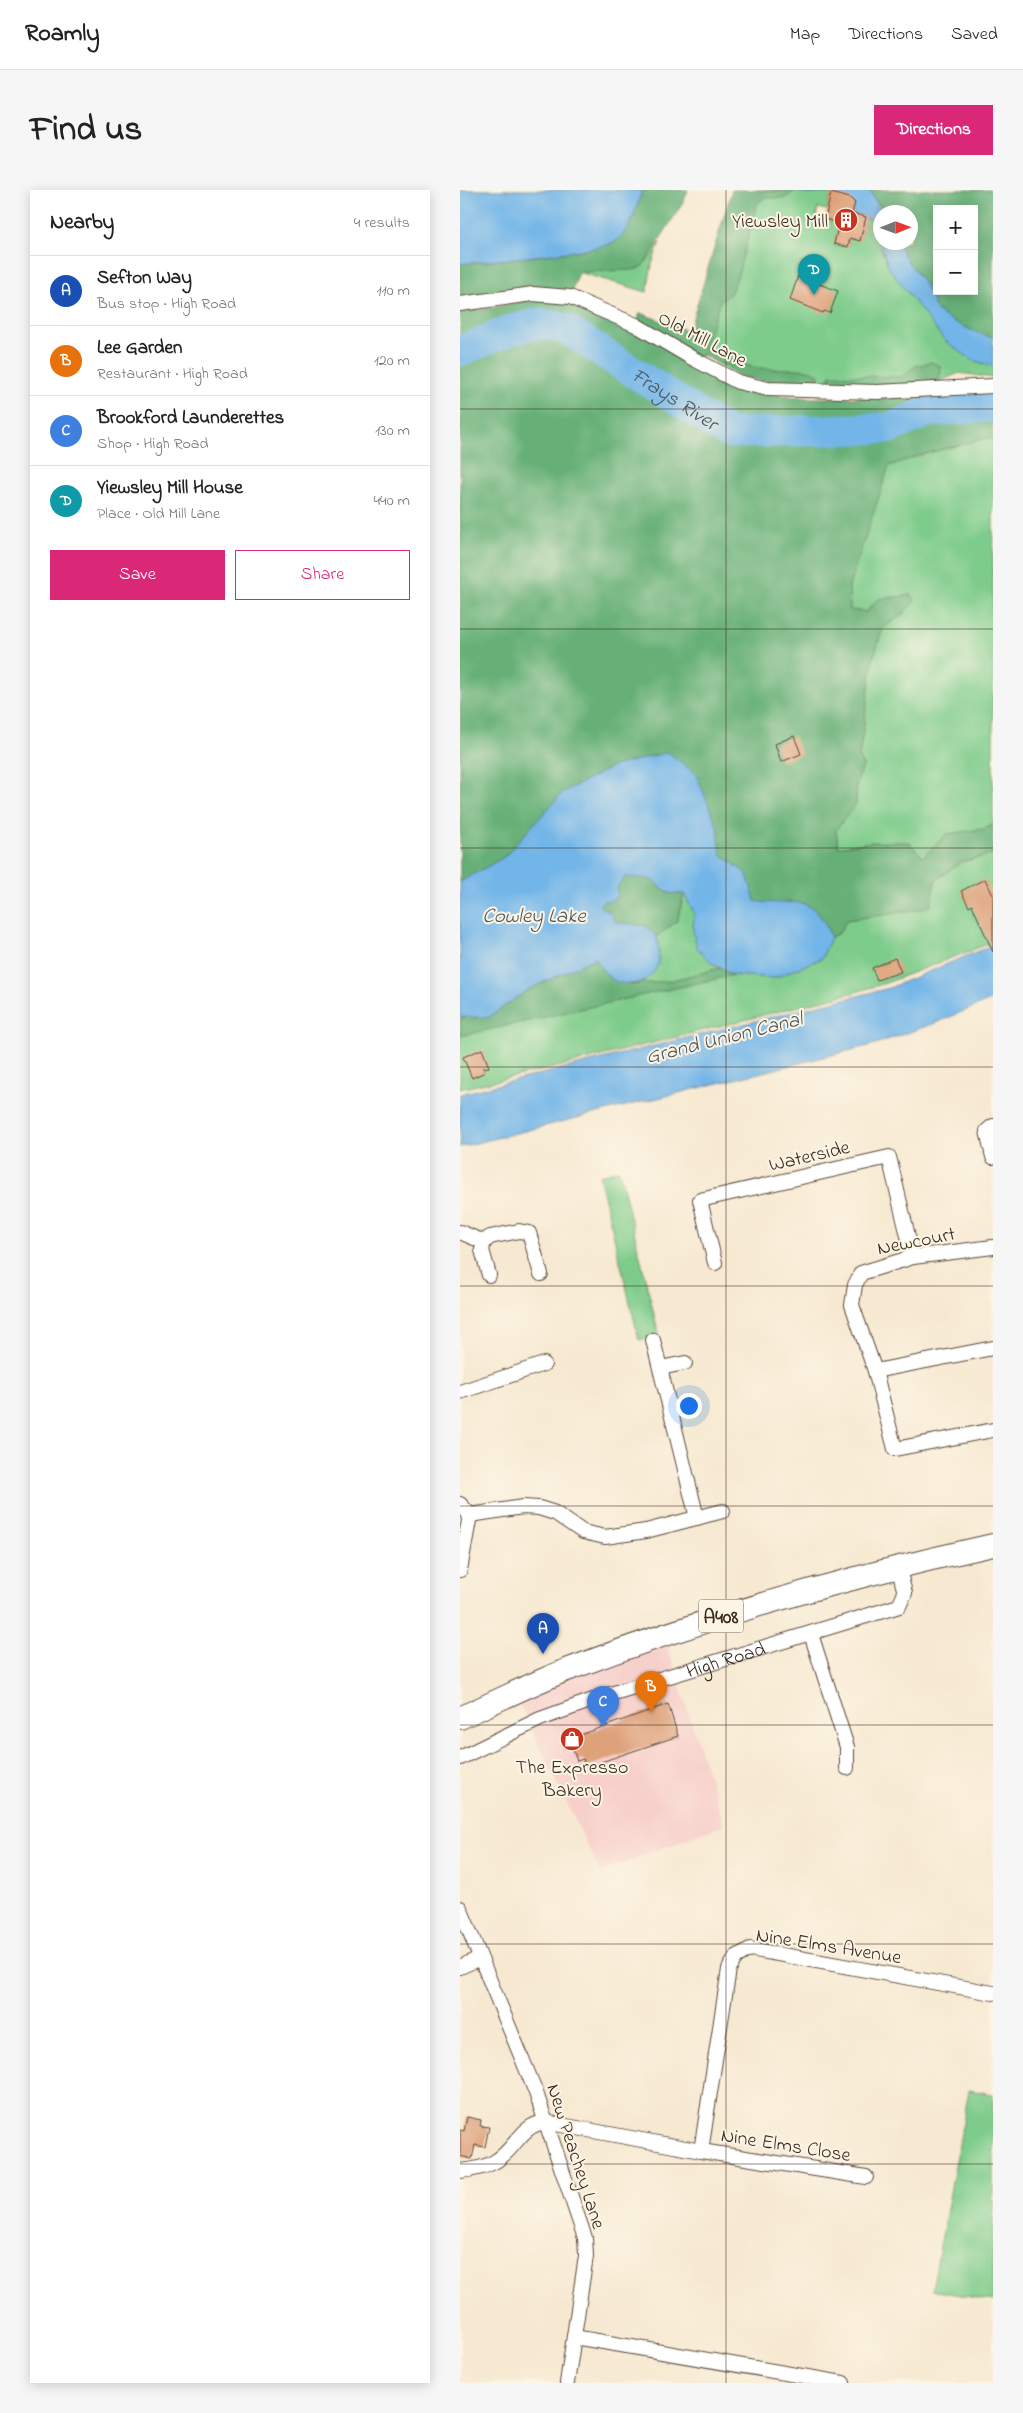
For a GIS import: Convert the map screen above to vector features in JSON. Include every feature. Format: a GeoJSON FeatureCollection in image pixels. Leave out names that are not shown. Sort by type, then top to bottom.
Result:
{"type":"FeatureCollection","features":[{"type":"Feature","properties":{"kind":"main road","name":"High Road"},"geometry":{"type":"LineString","coordinates":[[462,1712],[562,1672],[708,1620],[898,1566],[993,1545]]}},
{"type":"Feature","properties":{"kind":"street","name":"Old Mill Lane"},"geometry":{"type":"LineString","coordinates":[[460,304],[533,294],[570,297],[636,325],[738,382],[768,389],[877,392],[993,386]]}},
{"type":"Feature","properties":{"kind":"street"},"geometry":{"type":"LineString","coordinates":[[993,1126],[987,1131],[993,1157]]}},
{"type":"Feature","properties":{"kind":"street","name":"Waterside"},"geometry":{"type":"LineString","coordinates":[[715,1263],[697,1201],[889,1157],[913,1257]]}},
{"type":"Feature","properties":{"kind":"street"},"geometry":{"type":"LineString","coordinates":[[489,1275],[482,1250],[484,1242],[490,1237],[519,1231],[529,1233],[541,1274]]}},
{"type":"Feature","properties":{"kind":"street"},"geometry":{"type":"LineString","coordinates":[[464,1233],[484,1242]]}},
{"type":"Feature","properties":{"kind":"street","name":"Newcourt"},"geometry":{"type":"LineString","coordinates":[[993,1247],[913,1257],[861,1272],[855,1285],[852,1305],[875,1371],[895,1449],[993,1430]]}},
{"type":"Feature","properties":{"kind":"street"},"geometry":{"type":"LineString","coordinates":[[653,1340],[697,1518]]}},
{"type":"Feature","properties":{"kind":"street"},"geometry":{"type":"LineString","coordinates":[[875,1371],[993,1348]]}},
{"type":"Feature","properties":{"kind":"street"},"geometry":{"type":"LineString","coordinates":[[660,1368],[685,1363]]}},
{"type":"Feature","properties":{"kind":"street"},"geometry":{"type":"LineString","coordinates":[[460,1392],[544,1364]]}},
{"type":"Feature","properties":{"kind":"street"},"geometry":{"type":"LineString","coordinates":[[460,1504],[470,1515]]}},
{"type":"Feature","properties":{"kind":"street"},"geometry":{"type":"LineString","coordinates":[[470,1515],[524,1507],[539,1508],[555,1513],[583,1532],[604,1537],[646,1531],[723,1511]]}},
{"type":"Feature","properties":{"kind":"street"},"geometry":{"type":"LineString","coordinates":[[460,1570],[470,1515]]}},
{"type":"Feature","properties":{"kind":"street","name":"High Road"},"geometry":{"type":"LineString","coordinates":[[460,1758],[540,1719],[604,1696],[900,1606],[905,1593],[898,1566]]}},
{"type":"Feature","properties":{"kind":"street"},"geometry":{"type":"LineString","coordinates":[[811,1634],[847,1748],[847,1768]]}},
{"type":"Feature","properties":{"kind":"street","name":"New Peachey Lane"},"geometry":{"type":"LineString","coordinates":[[460,1908],[535,2090],[585,2238],[586,2256],[567,2383]]}},
{"type":"Feature","properties":{"kind":"street","name":"Nine Elms Avenue"},"geometry":{"type":"LineString","coordinates":[[700,2151],[730,1969],[736,1957],[750,1949],[993,1993]]}},
{"type":"Feature","properties":{"kind":"street"},"geometry":{"type":"LineString","coordinates":[[460,1967],[480,1958]]}},
{"type":"Feature","properties":{"kind":"street"},"geometry":{"type":"LineString","coordinates":[[460,2171],[478,2168],[495,2162],[527,2128],[545,2122]]}},
{"type":"Feature","properties":{"kind":"street","name":"Nine Elms Close"},"geometry":{"type":"LineString","coordinates":[[545,2122],[700,2151],[866,2177]]}},
{"type":"Feature","properties":{"kind":"street"},"geometry":{"type":"LineString","coordinates":[[574,2337],[843,2383]]}},
{"type":"Feature","properties":{"kind":"shaded area"},"geometry":{"type":"Polygon","coordinates":[[[663,1632],[724,1825],[600,1872],[514,1693],[663,1632]]]}},
{"type":"Feature","properties":{"kind":"green space"},"geometry":{"type":"Polygon","coordinates":[[[642,190],[688,190],[684,201],[643,266],[633,270],[579,272],[570,297],[460,301],[460,264],[542,256],[607,245],[616,241],[626,230],[633,217],[642,190]]]}},
{"type":"Feature","properties":{"kind":"green space"},"geometry":{"type":"Polygon","coordinates":[[[732,190],[794,191],[786,198],[764,198],[757,204],[738,275],[730,294],[720,301],[704,350],[753,367],[812,371],[819,374],[818,384],[773,383],[742,377],[701,354],[699,360],[637,323],[640,313],[689,331],[732,190]]]}},
{"type":"Feature","properties":{"kind":"green space"},"geometry":{"type":"Polygon","coordinates":[[[751,190],[790,190],[808,194],[831,193],[827,210],[818,208],[816,217],[839,223],[834,244],[848,247],[850,238],[860,240],[866,217],[872,221],[873,250],[882,250],[889,268],[972,360],[993,366],[993,378],[959,373],[938,382],[888,386],[773,383],[700,354],[751,190]]]}},
{"type":"Feature","properties":{"kind":"green space"},"geometry":{"type":"Polygon","coordinates":[[[869,190],[993,190],[993,337],[980,334],[941,314],[934,306],[929,292],[904,255],[902,250],[918,250],[918,205],[880,205],[869,190]]]}},
{"type":"Feature","properties":{"kind":"green space"},"geometry":{"type":"Polygon","coordinates":[[[660,242],[652,264],[647,292],[578,272],[638,269],[648,260],[660,242]]]}},
{"type":"Feature","properties":{"kind":"green space"},"geometry":{"type":"Polygon","coordinates":[[[533,298],[570,301],[769,394],[810,398],[918,397],[968,394],[968,401],[931,405],[888,422],[736,424],[570,326],[542,312],[460,341],[460,311],[488,309],[533,298]]]}},
{"type":"Feature","properties":{"kind":"green space"},"geometry":{"type":"Polygon","coordinates":[[[537,333],[564,336],[669,406],[728,441],[898,435],[927,419],[964,415],[993,415],[993,439],[986,438],[921,455],[889,466],[849,586],[850,610],[866,612],[878,599],[912,595],[915,601],[902,615],[883,628],[873,659],[859,758],[863,765],[856,785],[856,804],[836,830],[838,847],[871,842],[909,842],[923,857],[947,834],[983,829],[993,825],[993,854],[961,862],[935,881],[931,905],[923,909],[847,920],[839,933],[831,937],[826,925],[791,901],[774,904],[755,901],[747,874],[721,854],[718,828],[668,752],[614,766],[563,792],[504,857],[460,882],[460,352],[537,333]]]}},
{"type":"Feature","properties":{"kind":"green space"},"geometry":{"type":"Polygon","coordinates":[[[931,362],[940,366],[941,372],[938,382],[888,386],[830,384],[830,375],[901,377],[915,366],[931,362]]]}},
{"type":"Feature","properties":{"kind":"green space"},"geometry":{"type":"Polygon","coordinates":[[[968,394],[993,394],[993,401],[968,401],[968,394]]]}},
{"type":"Feature","properties":{"kind":"green space"},"geometry":{"type":"Polygon","coordinates":[[[986,438],[993,439],[993,825],[983,829],[947,834],[923,857],[871,842],[838,847],[836,830],[856,804],[856,785],[863,766],[859,758],[873,659],[883,628],[902,615],[912,595],[878,599],[866,612],[850,610],[849,586],[889,466],[921,455],[986,438]]]}},
{"type":"Feature","properties":{"kind":"green space"},"geometry":{"type":"Polygon","coordinates":[[[993,854],[993,942],[886,983],[856,992],[553,1068],[460,1089],[460,1036],[733,975],[775,978],[822,958],[831,937],[839,933],[847,920],[923,909],[935,881],[961,862],[993,854]]]}},
{"type":"Feature","properties":{"kind":"green space"},"geometry":{"type":"Polygon","coordinates":[[[625,877],[651,879],[669,893],[684,894],[677,921],[657,936],[645,926],[616,922],[609,911],[601,908],[600,904],[625,877]]]}},
{"type":"Feature","properties":{"kind":"green space"},"geometry":{"type":"Polygon","coordinates":[[[684,894],[694,913],[693,931],[712,963],[720,968],[669,981],[631,985],[644,981],[659,954],[657,936],[677,921],[684,894]]]}},
{"type":"Feature","properties":{"kind":"green space"},"geometry":{"type":"Polygon","coordinates":[[[595,958],[603,971],[631,985],[669,981],[720,968],[733,975],[460,1036],[460,1017],[489,1017],[529,989],[595,958]]]}},
{"type":"Feature","properties":{"kind":"green space"},"geometry":{"type":"Polygon","coordinates":[[[619,1170],[659,1335],[639,1340],[599,1175],[619,1170]]]}},
{"type":"Feature","properties":{"kind":"green space"},"geometry":{"type":"Polygon","coordinates":[[[969,2090],[993,2094],[993,2301],[932,2290],[969,2090]]]}},
{"type":"Feature","properties":{"kind":"water"},"geometry":{"type":"Polygon","coordinates":[[[460,190],[642,190],[633,218],[626,230],[616,241],[607,245],[568,252],[460,264],[460,190]]]}},
{"type":"Feature","properties":{"kind":"water"},"geometry":{"type":"Polygon","coordinates":[[[790,190],[869,190],[878,205],[873,205],[873,224],[866,217],[852,213],[855,203],[831,193],[808,194],[790,190]]]}},
{"type":"Feature","properties":{"kind":"water"},"geometry":{"type":"Polygon","coordinates":[[[882,250],[902,250],[941,314],[972,330],[993,337],[993,366],[972,360],[944,340],[889,268],[882,250]]]}},
{"type":"Feature","properties":{"kind":"water","name":"Cowley Lake"},"geometry":{"type":"Polygon","coordinates":[[[668,752],[696,774],[718,828],[721,854],[747,874],[755,901],[801,903],[809,906],[824,922],[831,937],[822,958],[775,978],[733,975],[712,963],[697,948],[693,931],[694,913],[684,894],[669,893],[651,879],[625,877],[617,887],[617,897],[610,901],[603,901],[600,904],[602,908],[609,911],[616,922],[645,926],[657,936],[658,964],[650,976],[637,983],[630,984],[615,981],[607,975],[595,958],[529,989],[489,1017],[460,1017],[460,882],[504,857],[563,792],[614,766],[668,752]]]}},
{"type":"Feature","properties":{"kind":"water","name":"Grand Union Canal"},"geometry":{"type":"Polygon","coordinates":[[[993,945],[993,999],[933,1024],[872,1045],[460,1147],[460,1094],[889,988],[993,945]]]}},
{"type":"Feature","properties":{"kind":"building","name":"Yiewsley Mill"},"geometry":{"type":"Polygon","coordinates":[[[831,193],[850,198],[855,203],[852,213],[866,217],[860,241],[850,238],[848,247],[834,244],[839,223],[825,219],[831,193]]]}},
{"type":"Feature","properties":{"kind":"building"},"geometry":{"type":"Polygon","coordinates":[[[798,276],[838,291],[830,313],[824,311],[823,313],[790,300],[798,276]]]}},
{"type":"Feature","properties":{"kind":"building"},"geometry":{"type":"Polygon","coordinates":[[[794,736],[801,754],[781,762],[775,744],[794,736]]]}},
{"type":"Feature","properties":{"kind":"building"},"geometry":{"type":"Polygon","coordinates":[[[985,879],[993,895],[993,952],[972,905],[969,907],[961,891],[985,879]]]}},
{"type":"Feature","properties":{"kind":"building"},"geometry":{"type":"Polygon","coordinates":[[[895,958],[901,972],[877,980],[872,968],[895,958]]]}},
{"type":"Feature","properties":{"kind":"building"},"geometry":{"type":"Polygon","coordinates":[[[482,1049],[489,1067],[483,1068],[485,1072],[472,1078],[463,1057],[482,1049]]]}},
{"type":"Feature","properties":{"kind":"building"},"geometry":{"type":"Polygon","coordinates":[[[668,1704],[678,1736],[586,1767],[583,1759],[577,1761],[569,1739],[668,1704]]]}},
{"type":"Feature","properties":{"kind":"building"},"geometry":{"type":"Polygon","coordinates":[[[467,2117],[481,2120],[480,2126],[489,2127],[485,2147],[475,2145],[472,2159],[460,2156],[460,2130],[464,2131],[467,2117]]]}},
{"type":"Feature","properties":{"kind":"waterway","name":"Frays River"},"geometry":{"type":"LineString","coordinates":[[460,351],[511,330],[539,323],[566,329],[729,433],[890,428],[926,412],[993,406]]}},
{"type":"Feature","properties":{"kind":"place","name":"Yiewsley Mill"},"geometry":{"type":"Point","coordinates":[846,220]}},
{"type":"Feature","properties":{"kind":"place","name":"Yiewsley Mill House"},"geometry":{"type":"Point","coordinates":[814,295]}},
{"type":"Feature","properties":{"kind":"place","name":"Sefton Way"},"geometry":{"type":"Point","coordinates":[543,1654]}},
{"type":"Feature","properties":{"kind":"place","name":"Lee Garden"},"geometry":{"type":"Point","coordinates":[651,1712]}},
{"type":"Feature","properties":{"kind":"place","name":"Brookford Launderettes"},"geometry":{"type":"Point","coordinates":[603,1727]}},
{"type":"Feature","properties":{"kind":"place","name":"The Expresso Bakery"},"geometry":{"type":"Point","coordinates":[572,1739]}}]}
